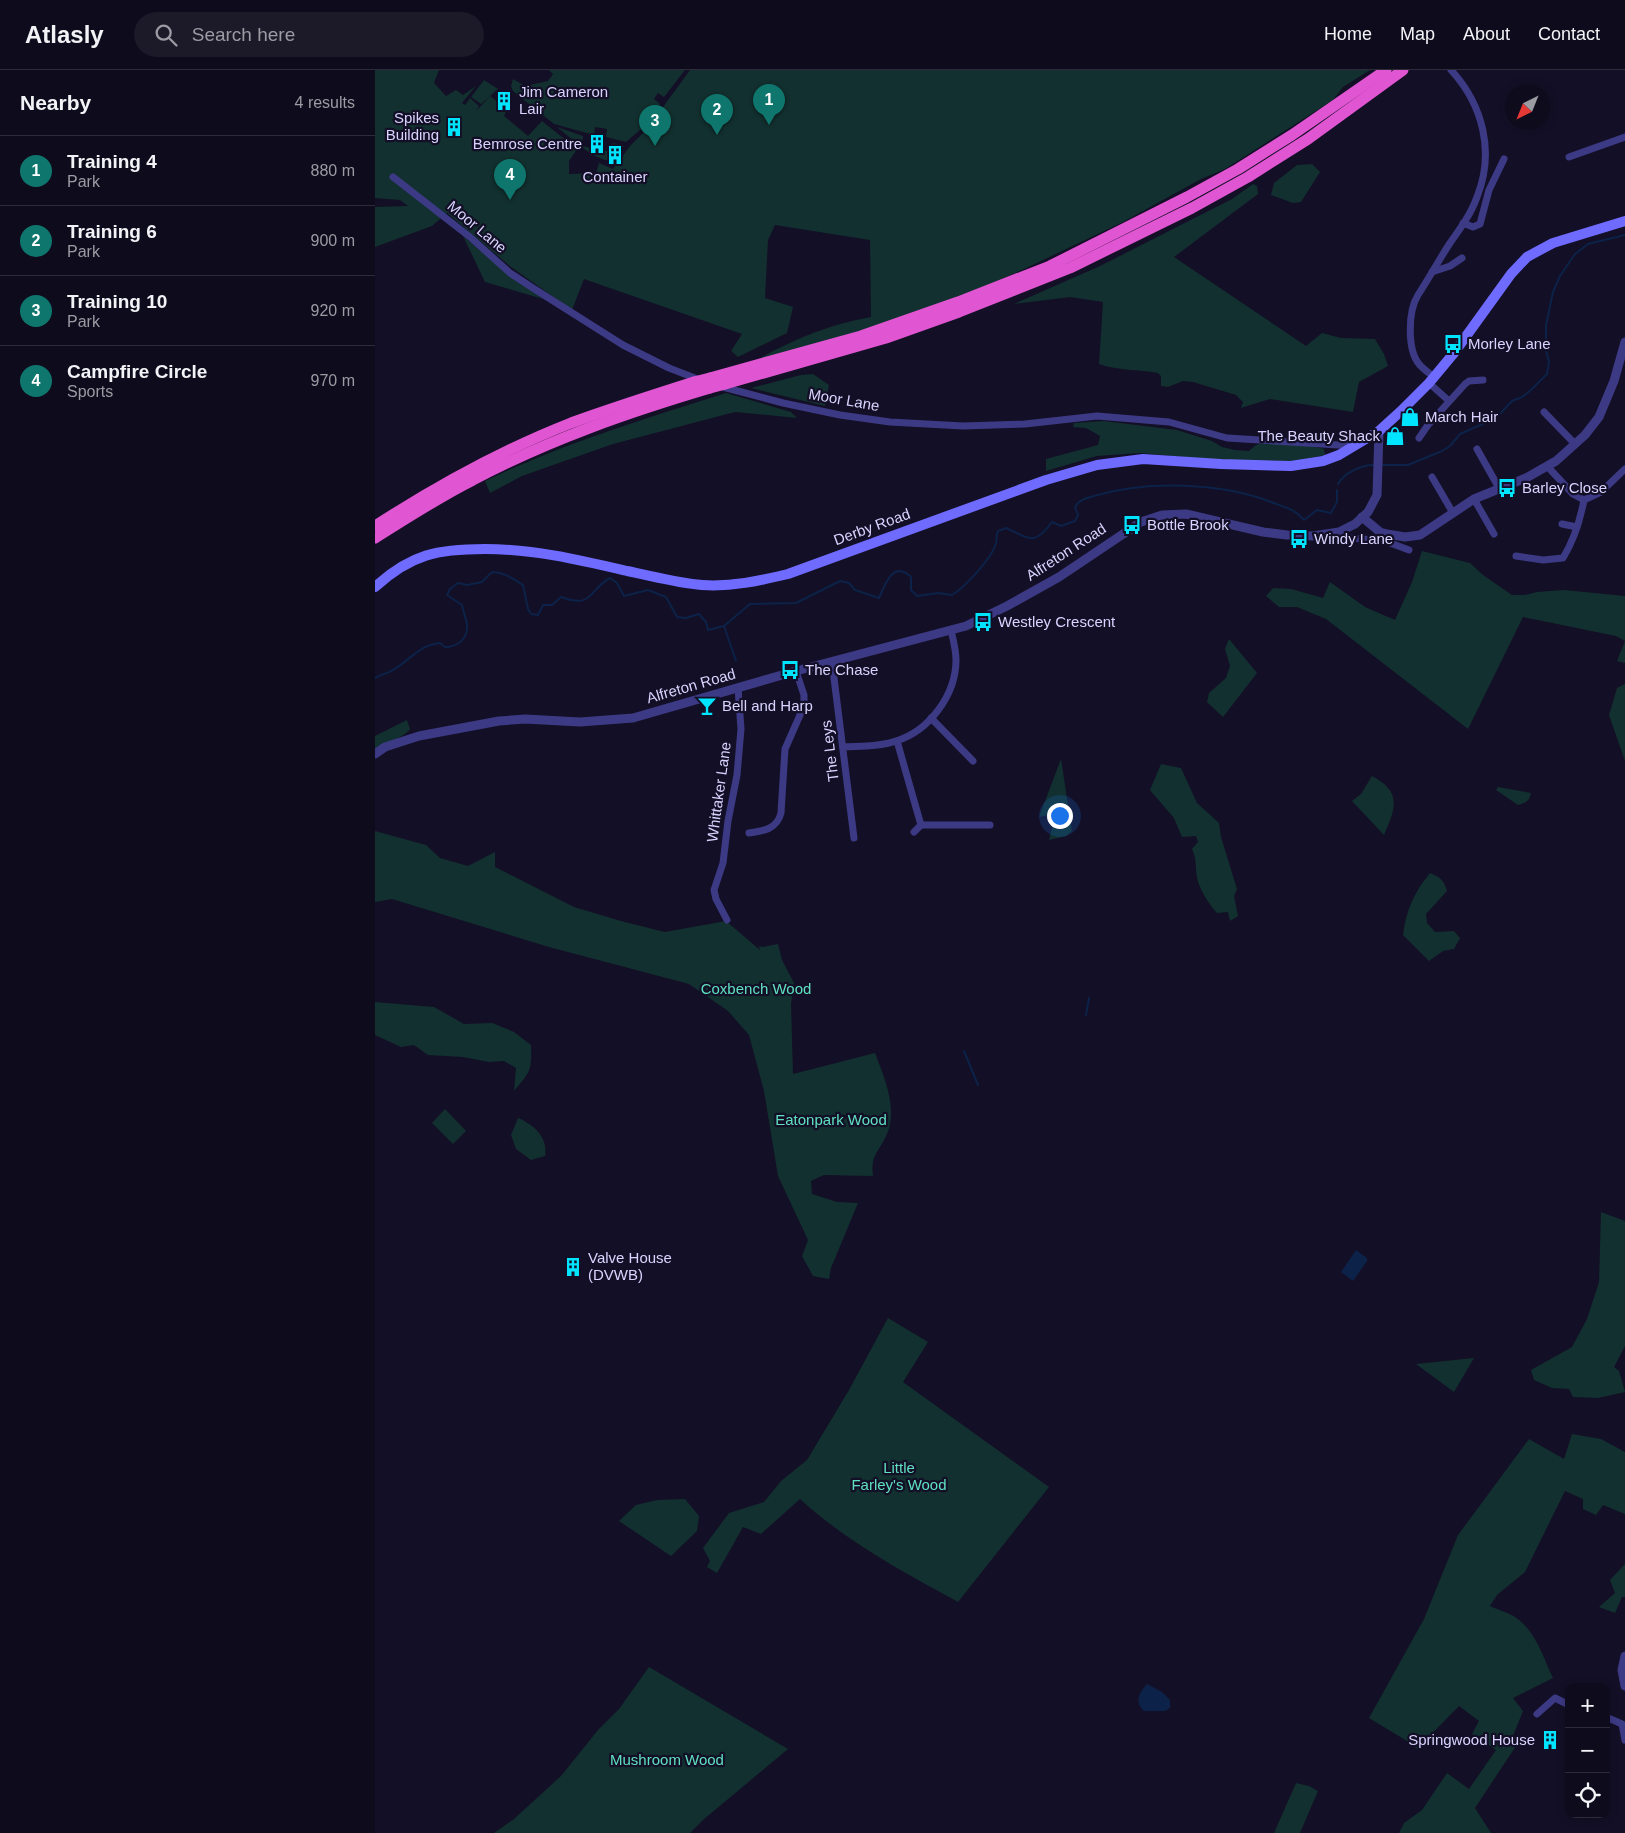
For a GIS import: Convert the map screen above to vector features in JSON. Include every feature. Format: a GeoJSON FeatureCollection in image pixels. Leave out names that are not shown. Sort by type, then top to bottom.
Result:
{"type":"FeatureCollection","features":[{"type":"Feature","properties":{"kind":"highway"},"geometry":{"type":"LineString","coordinates":[[375,538],[472,480],[517,458],[579,432],[710,383],[861,336],[958,302],[1050,266],[1238,169],[1292,135],[1385,70]]}},
{"type":"Feature","properties":{"kind":"highway"},"geometry":{"type":"LineString","coordinates":[[375,526],[410,503],[471,469],[526,442],[619,406],[695,382],[725,384],[886,338],[976,306],[1070,268],[1192,208],[1248,177],[1308,139],[1403,70]]}},
{"type":"Feature","properties":{"kind":"main road"},"geometry":{"type":"LineString","coordinates":[[1379,431],[1432,380],[1454,353],[1511,274],[1527,258],[1553,243],[1625,221]]}},
{"type":"Feature","properties":{"kind":"main road","name":"Derby Road"},"geometry":{"type":"LineString","coordinates":[[375,588],[396,570],[419,557],[447,550],[470,548],[548,553],[667,580],[700,585],[752,582],[787,574],[1045,480],[1097,465],[1143,459],[1291,466],[1323,461],[1379,431]]}},
{"type":"Feature","properties":{"kind":"street"},"geometry":{"type":"LineString","coordinates":[[1449,401],[1419,364],[1415,355],[1411,321],[1415,301],[1474,204],[1482,181],[1485,142],[1482,122],[1468,91],[1451,70]]}},
{"type":"Feature","properties":{"kind":"street"},"geometry":{"type":"LineString","coordinates":[[1569,157],[1624,139]]}},
{"type":"Feature","properties":{"kind":"street"},"geometry":{"type":"LineString","coordinates":[[1463,223],[1473,227],[1480,224],[1487,195],[1504,159]]}},
{"type":"Feature","properties":{"kind":"street","name":"Moor Lane"},"geometry":{"type":"LineString","coordinates":[[393,177],[510,272],[566,310],[623,345],[669,368],[733,390],[840,415],[890,422],[963,426],[1025,424],[1097,416],[1169,422],[1227,438],[1354,446]]}},
{"type":"Feature","properties":{"kind":"street"},"geometry":{"type":"LineString","coordinates":[[1432,272],[1450,266],[1462,258]]}},
{"type":"Feature","properties":{"kind":"street"},"geometry":{"type":"LineString","coordinates":[[1361,517],[1380,532],[1396,537],[1420,535],[1474,499],[1526,478],[1547,466],[1575,444],[1593,426],[1604,408],[1625,342]]}},
{"type":"Feature","properties":{"kind":"street"},"geometry":{"type":"LineString","coordinates":[[1419,438],[1449,401],[1469,381],[1483,380]]}},
{"type":"Feature","properties":{"kind":"street"},"geometry":{"type":"LineString","coordinates":[[1545,412],[1575,444]]}},
{"type":"Feature","properties":{"kind":"street","name":"Alfreton Road"},"geometry":{"type":"LineString","coordinates":[[375,754],[385,747],[419,736],[499,721],[525,719],[580,722],[633,718],[796,671],[966,626],[1059,578],[1141,522],[1162,515],[1186,514],[1263,532],[1287,535],[1313,536],[1336,533],[1355,524],[1368,512],[1374,502],[1379,487],[1379,431]]}},
{"type":"Feature","properties":{"kind":"street"},"geometry":{"type":"LineString","coordinates":[[1477,449],[1499,488]]}},
{"type":"Feature","properties":{"kind":"street"},"geometry":{"type":"LineString","coordinates":[[1547,466],[1573,494],[1584,500]]}},
{"type":"Feature","properties":{"kind":"street"},"geometry":{"type":"LineString","coordinates":[[1584,500],[1601,492],[1625,469]]}},
{"type":"Feature","properties":{"kind":"street"},"geometry":{"type":"LineString","coordinates":[[1432,477],[1453,513]]}},
{"type":"Feature","properties":{"kind":"street"},"geometry":{"type":"LineString","coordinates":[[1474,499],[1494,534]]}},
{"type":"Feature","properties":{"kind":"street"},"geometry":{"type":"LineString","coordinates":[[1516,556],[1543,560],[1563,558],[1572,543],[1584,500]]}},
{"type":"Feature","properties":{"kind":"street"},"geometry":{"type":"LineString","coordinates":[[1562,524],[1577,527]]}},
{"type":"Feature","properties":{"kind":"street"},"geometry":{"type":"LineString","coordinates":[[1336,533],[1340,537],[1385,541],[1409,550]]}},
{"type":"Feature","properties":{"kind":"street"},"geometry":{"type":"LineString","coordinates":[[843,747],[884,744],[897,741],[915,732],[931,718],[948,693],[954,676],[956,659],[951,630]]}},
{"type":"Feature","properties":{"kind":"street","name":"The Leys"},"geometry":{"type":"LineString","coordinates":[[832,662],[854,838]]}},
{"type":"Feature","properties":{"kind":"street"},"geometry":{"type":"LineString","coordinates":[[749,833],[773,827],[780,819],[785,748],[804,706],[804,695],[796,671]]}},
{"type":"Feature","properties":{"kind":"street","name":"Whittaker Lane"},"geometry":{"type":"LineString","coordinates":[[727,920],[716,899],[714,890],[723,863],[728,820],[737,775],[741,729],[738,688]]}},
{"type":"Feature","properties":{"kind":"street"},"geometry":{"type":"LineString","coordinates":[[931,718],[973,761]]}},
{"type":"Feature","properties":{"kind":"street"},"geometry":{"type":"LineString","coordinates":[[897,741],[921,825]]}},
{"type":"Feature","properties":{"kind":"street"},"geometry":{"type":"LineString","coordinates":[[914,832],[921,825],[985,823]]}},
{"type":"Feature","properties":{"kind":"street"},"geometry":{"type":"LineString","coordinates":[[1625,1656],[1621,1670],[1625,1686]]}},
{"type":"Feature","properties":{"kind":"street"},"geometry":{"type":"LineString","coordinates":[[1537,1714],[1555,1698],[1565,1703]]}},
{"type":"Feature","properties":{"kind":"street"},"geometry":{"type":"LineString","coordinates":[[1610,1719],[1622,1724],[1625,1740]]}},
{"type":"Feature","properties":{"kind":"green space"},"geometry":{"type":"Polygon","coordinates":[[[375,70],[439,70],[434,83],[446,96],[456,90],[463,95],[476,86],[462,103],[465,105],[470,98],[479,106],[476,111],[490,96],[507,109],[504,116],[528,136],[542,121],[577,149],[569,161],[569,174],[596,173],[599,163],[613,169],[630,146],[647,129],[690,70],[1370,70],[1343,87],[1333,100],[1225,169],[1201,179],[1123,222],[1022,270],[951,301],[872,329],[759,360],[775,350],[815,332],[871,317],[870,240],[775,225],[768,240],[765,298],[793,307],[787,333],[738,357],[731,351],[742,334],[584,279],[572,310],[511,267],[447,213],[432,226],[375,247],[375,207],[408,206],[400,200],[375,198],[375,70]]]}},
{"type":"Feature","properties":{"kind":"green space"},"geometry":{"type":"Polygon","coordinates":[[[549,70],[685,70],[664,97],[658,93],[654,99],[660,104],[647,124],[626,142],[606,137],[607,129],[595,127],[594,135],[554,124],[513,91],[511,86],[513,79],[525,86],[548,81],[553,74],[549,70]]]}},
{"type":"Feature","properties":{"kind":"green space"},"geometry":{"type":"Polygon","coordinates":[[[484,80],[498,89],[481,104],[471,97],[484,80]]]}},
{"type":"Feature","properties":{"kind":"green space"},"geometry":{"type":"Polygon","coordinates":[[[557,127],[583,136],[582,146],[611,152],[610,158],[616,160],[609,161],[593,155],[557,127]]]}},
{"type":"Feature","properties":{"kind":"green space"},"geometry":{"type":"Polygon","coordinates":[[[613,143],[624,146],[619,154],[611,152],[613,143]]]}},
{"type":"Feature","properties":{"kind":"green space"},"geometry":{"type":"Polygon","coordinates":[[[1312,164],[1320,172],[1301,202],[1293,203],[1271,195],[1274,183],[1297,165],[1312,164]]]}},
{"type":"Feature","properties":{"kind":"green space"},"geometry":{"type":"Polygon","coordinates":[[[1253,184],[1257,186],[1258,194],[1174,257],[1306,346],[1322,333],[1341,338],[1375,339],[1384,354],[1388,366],[1359,382],[1353,412],[1270,399],[1241,408],[1243,402],[1236,395],[1193,382],[1183,381],[1168,387],[1161,386],[1161,376],[1158,373],[1113,368],[1099,364],[1103,302],[1070,297],[1014,304],[1100,266],[1232,199],[1253,184]]]}},
{"type":"Feature","properties":{"kind":"green space"},"geometry":{"type":"Polygon","coordinates":[[[463,236],[508,274],[543,299],[485,282],[463,236]]]}},
{"type":"Feature","properties":{"kind":"green space"},"geometry":{"type":"Polygon","coordinates":[[[813,374],[829,385],[825,406],[751,388],[801,375],[813,374]]]}},
{"type":"Feature","properties":{"kind":"green space"},"geometry":{"type":"Polygon","coordinates":[[[726,393],[791,412],[797,418],[735,412],[613,444],[522,476],[490,493],[485,481],[573,444],[726,393]]]}},
{"type":"Feature","properties":{"kind":"green space"},"geometry":{"type":"Polygon","coordinates":[[[1104,421],[1177,430],[1235,450],[1249,451],[1259,444],[1281,444],[1324,449],[1325,455],[1286,463],[1253,463],[1140,453],[1097,456],[1046,471],[1046,459],[1098,445],[1100,436],[1086,428],[1073,427],[1074,423],[1104,421]]]}},
{"type":"Feature","properties":{"kind":"green space"},"geometry":{"type":"Polygon","coordinates":[[[1422,551],[1470,563],[1483,575],[1512,595],[1564,590],[1625,596],[1625,641],[1616,636],[1523,617],[1468,729],[1326,619],[1297,607],[1279,607],[1266,596],[1273,588],[1291,589],[1323,598],[1330,582],[1365,607],[1395,620],[1412,582],[1422,551]]]}},
{"type":"Feature","properties":{"kind":"green space"},"geometry":{"type":"Polygon","coordinates":[[[1229,639],[1257,673],[1223,717],[1207,702],[1209,693],[1226,678],[1230,666],[1225,649],[1229,639]]]}},
{"type":"Feature","properties":{"kind":"green space"},"geometry":{"type":"Polygon","coordinates":[[[1625,641],[1625,663],[1617,661],[1625,641]]]}},
{"type":"Feature","properties":{"kind":"green space"},"geometry":{"type":"Polygon","coordinates":[[[1625,684],[1625,761],[1609,715],[1617,688],[1625,684]]]}},
{"type":"Feature","properties":{"kind":"green space"},"geometry":{"type":"Polygon","coordinates":[[[407,720],[410,729],[407,732],[399,738],[375,749],[375,736],[407,720]]]}},
{"type":"Feature","properties":{"kind":"green space"},"geometry":{"type":"Polygon","coordinates":[[[1061,759],[1072,831],[1066,836],[1049,840],[1053,824],[1053,814],[1039,817],[1061,759]]]}},
{"type":"Feature","properties":{"kind":"green space"},"geometry":{"type":"Polygon","coordinates":[[[1161,764],[1181,768],[1197,803],[1219,823],[1221,837],[1237,889],[1234,896],[1238,916],[1230,921],[1228,912],[1217,913],[1214,910],[1200,886],[1192,849],[1198,842],[1196,836],[1182,837],[1174,818],[1150,790],[1161,764]]]}},
{"type":"Feature","properties":{"kind":"green space"},"geometry":{"type":"Polygon","coordinates":[[[1372,776],[1388,788],[1394,801],[1391,817],[1384,835],[1352,801],[1361,794],[1372,776]]]}},
{"type":"Feature","properties":{"kind":"green space"},"geometry":{"type":"Polygon","coordinates":[[[1498,787],[1531,793],[1527,801],[1518,805],[1496,790],[1498,787]]]}},
{"type":"Feature","properties":{"kind":"green space","name":"Coxbench Wood"},"geometry":{"type":"Polygon","coordinates":[[[375,831],[426,845],[440,858],[468,866],[495,852],[495,867],[574,907],[621,921],[665,932],[726,921],[760,950],[759,946],[778,944],[782,960],[794,983],[791,1004],[793,1074],[875,1053],[886,1083],[891,1105],[890,1126],[874,1158],[873,1176],[824,1175],[811,1181],[812,1194],[837,1202],[858,1203],[831,1268],[829,1279],[813,1276],[802,1256],[808,1240],[778,1176],[764,1091],[749,1035],[728,1011],[689,984],[549,947],[392,899],[375,902],[375,831]]]}},
{"type":"Feature","properties":{"kind":"green space"},"geometry":{"type":"Polygon","coordinates":[[[1430,873],[1441,879],[1447,891],[1426,914],[1427,923],[1435,932],[1454,931],[1460,938],[1454,949],[1443,951],[1429,961],[1403,935],[1406,918],[1412,902],[1419,887],[1430,873]]]}},
{"type":"Feature","properties":{"kind":"green space"},"geometry":{"type":"Polygon","coordinates":[[[375,1002],[434,1007],[464,1024],[492,1023],[514,1032],[531,1045],[529,1071],[514,1091],[516,1068],[504,1061],[489,1062],[463,1057],[428,1055],[414,1045],[401,1047],[375,1035],[375,1002]]]}},
{"type":"Feature","properties":{"kind":"green space"},"geometry":{"type":"Polygon","coordinates":[[[445,1109],[466,1131],[453,1144],[432,1123],[445,1109]]]}},
{"type":"Feature","properties":{"kind":"green space"},"geometry":{"type":"Polygon","coordinates":[[[518,1118],[529,1124],[542,1137],[545,1156],[531,1160],[516,1149],[511,1135],[518,1118]]]}},
{"type":"Feature","properties":{"kind":"green space"},"geometry":{"type":"Polygon","coordinates":[[[1601,1212],[1625,1221],[1625,1346],[1614,1367],[1619,1371],[1625,1392],[1598,1398],[1573,1397],[1569,1389],[1552,1388],[1534,1380],[1531,1370],[1572,1347],[1587,1319],[1599,1282],[1601,1212]]]}},
{"type":"Feature","properties":{"kind":"green space","name":"Little Farley's Wood"},"geometry":{"type":"Polygon","coordinates":[[[888,1318],[928,1342],[903,1382],[1049,1487],[958,1602],[856,1543],[800,1499],[761,1534],[743,1527],[717,1573],[707,1567],[710,1561],[703,1548],[729,1513],[764,1502],[781,1481],[807,1460],[849,1390],[888,1318]]]}},
{"type":"Feature","properties":{"kind":"green space"},"geometry":{"type":"Polygon","coordinates":[[[1474,1358],[1454,1392],[1416,1364],[1474,1358]]]}},
{"type":"Feature","properties":{"kind":"green space"},"geometry":{"type":"Polygon","coordinates":[[[1572,1434],[1601,1439],[1625,1452],[1625,1514],[1603,1505],[1596,1515],[1583,1509],[1583,1499],[1565,1491],[1525,1572],[1497,1595],[1490,1606],[1513,1616],[1525,1625],[1539,1647],[1553,1678],[1513,1698],[1523,1711],[1513,1736],[1518,1743],[1475,1808],[1491,1833],[1399,1833],[1404,1823],[1422,1810],[1447,1773],[1469,1789],[1496,1750],[1472,1734],[1479,1721],[1459,1706],[1417,1749],[1369,1718],[1424,1619],[1458,1535],[1529,1439],[1564,1459],[1572,1434]]]}},
{"type":"Feature","properties":{"kind":"green space"},"geometry":{"type":"Polygon","coordinates":[[[685,1499],[699,1516],[697,1531],[671,1556],[619,1521],[636,1505],[657,1500],[685,1499]]]}},
{"type":"Feature","properties":{"kind":"green space"},"geometry":{"type":"Polygon","coordinates":[[[1625,1564],[1625,1597],[1622,1597],[1615,1613],[1599,1607],[1615,1593],[1610,1580],[1625,1564]]]}},
{"type":"Feature","properties":{"kind":"green space","name":"Mushroom Wood"},"geometry":{"type":"Polygon","coordinates":[[[649,1667],[788,1749],[690,1833],[494,1833],[514,1819],[561,1776],[598,1730],[619,1709],[649,1667]]]}},
{"type":"Feature","properties":{"kind":"green space"},"geometry":{"type":"Polygon","coordinates":[[[1296,1783],[1309,1786],[1318,1791],[1300,1833],[1274,1833],[1296,1783]]]}},
{"type":"Feature","properties":{"kind":"water"},"geometry":{"type":"Polygon","coordinates":[[[1356,1250],[1367,1258],[1367,1261],[1353,1281],[1341,1272],[1356,1250]]]}},
{"type":"Feature","properties":{"kind":"water"},"geometry":{"type":"Polygon","coordinates":[[[1147,1684],[1162,1692],[1170,1700],[1170,1708],[1165,1711],[1144,1711],[1141,1708],[1138,1701],[1147,1684]]]}},
{"type":"Feature","properties":{"kind":"waterway","name":"Bottle Brook"},"geometry":{"type":"LineString","coordinates":[[1381,465],[1408,465],[1442,451],[1450,446],[1460,434],[1496,418],[1512,401],[1522,397],[1531,390],[1547,374],[1549,362],[1546,350],[1546,325],[1553,292],[1560,276],[1575,254],[1588,244],[1625,235]]}},
{"type":"Feature","properties":{"kind":"waterway","name":"Bottle Brook"},"geometry":{"type":"LineString","coordinates":[[1338,484],[1344,476],[1353,470],[1374,465]]}},
{"type":"Feature","properties":{"kind":"waterway","name":"Bottle Brook"},"geometry":{"type":"LineString","coordinates":[[375,678],[394,670],[427,646],[440,643],[445,647],[449,647],[462,640],[465,637],[467,626],[462,605],[447,595],[450,589],[458,583],[467,585],[482,582],[492,572],[512,578],[523,585],[528,609],[531,614],[538,615],[543,605],[552,605],[561,597],[579,601],[585,599],[610,578],[617,583],[624,596],[648,590],[666,597],[677,617],[686,618],[699,614],[706,622],[708,630],[724,626],[750,604],[796,603],[840,581],[849,583],[855,590],[879,598],[887,581],[895,572],[899,571],[905,572],[911,577],[911,590],[917,596],[938,593],[952,595],[970,580],[988,559],[996,544],[998,531],[1006,528],[1026,537],[1036,538],[1052,522],[1061,526],[1075,521],[1078,515],[1075,507],[1082,500],[1118,490],[1162,486],[1208,487],[1252,496],[1285,507],[1304,520],[1317,510],[1331,513],[1337,502],[1337,490]]}},
{"type":"Feature","properties":{"kind":"waterway"},"geometry":{"type":"LineString","coordinates":[[724,626],[736,661]]}},
{"type":"Feature","properties":{"kind":"waterway"},"geometry":{"type":"LineString","coordinates":[[1086,1015],[1089,998]]}},
{"type":"Feature","properties":{"kind":"waterway"},"geometry":{"type":"LineString","coordinates":[[964,1051],[978,1085]]}},
{"type":"Feature","properties":{"kind":"place","name":"Jim Cameron Lair"},"geometry":{"type":"Point","coordinates":[504,101]}},
{"type":"Feature","properties":{"kind":"place","name":"Training 4"},"geometry":{"type":"Point","coordinates":[769,125]}},
{"type":"Feature","properties":{"kind":"place","name":"Spikes Building"},"geometry":{"type":"Point","coordinates":[454,127]}},
{"type":"Feature","properties":{"kind":"place","name":"Training 6"},"geometry":{"type":"Point","coordinates":[717,135]}},
{"type":"Feature","properties":{"kind":"place","name":"Bemrose Centre"},"geometry":{"type":"Point","coordinates":[597,144]}},
{"type":"Feature","properties":{"kind":"place","name":"Training 10"},"geometry":{"type":"Point","coordinates":[655,146]}},
{"type":"Feature","properties":{"kind":"place","name":"Container"},"geometry":{"type":"Point","coordinates":[615,155]}},
{"type":"Feature","properties":{"kind":"place","name":"Campfire Circle"},"geometry":{"type":"Point","coordinates":[510,200]}},
{"type":"Feature","properties":{"kind":"place","name":"Morley Lane"},"geometry":{"type":"Point","coordinates":[1453,344]}},
{"type":"Feature","properties":{"kind":"place","name":"March Hair"},"geometry":{"type":"Point","coordinates":[1410,417]}},
{"type":"Feature","properties":{"kind":"place","name":"The Beauty Shack"},"geometry":{"type":"Point","coordinates":[1395,436]}},
{"type":"Feature","properties":{"kind":"place","name":"Barley Close"},"geometry":{"type":"Point","coordinates":[1507,488]}},
{"type":"Feature","properties":{"kind":"place","name":"Bottle Brook"},"geometry":{"type":"Point","coordinates":[1132,525]}},
{"type":"Feature","properties":{"kind":"place","name":"Windy Lane"},"geometry":{"type":"Point","coordinates":[1299,539]}},
{"type":"Feature","properties":{"kind":"place","name":"Westley Crescent"},"geometry":{"type":"Point","coordinates":[983,622]}},
{"type":"Feature","properties":{"kind":"place","name":"The Chase"},"geometry":{"type":"Point","coordinates":[790,670]}},
{"type":"Feature","properties":{"kind":"place","name":"Bell and Harp"},"geometry":{"type":"Point","coordinates":[707,706]}},
{"type":"Feature","properties":{"kind":"place","name":"Valve House (DVWB)"},"geometry":{"type":"Point","coordinates":[573,1267]}},
{"type":"Feature","properties":{"kind":"place","name":"Springwood House"},"geometry":{"type":"Point","coordinates":[1550,1740]}},
{"type":"Feature","properties":{"kind":"park label","name":"Eatonpark Wood"},"geometry":{"type":"Point","coordinates":[831,1120]}}]}
